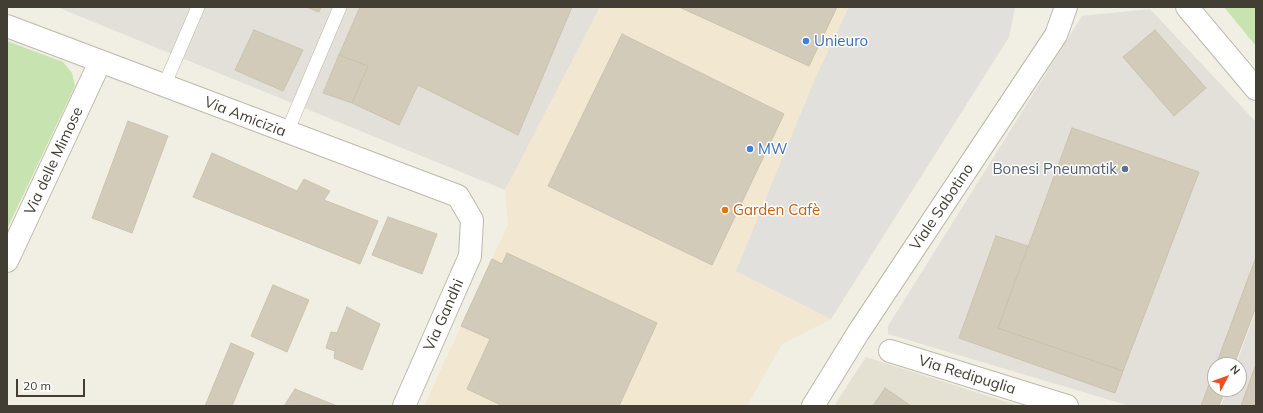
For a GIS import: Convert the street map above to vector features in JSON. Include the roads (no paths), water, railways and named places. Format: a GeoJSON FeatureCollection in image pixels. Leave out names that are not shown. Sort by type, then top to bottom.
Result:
{"type":"FeatureCollection","features":[{"type":"Feature","properties":{"kind":"street","name":"Viale Sabotino"},"geometry":{"type":"LineString","coordinates":[[813,406],[858,333],[1056,35],[1066,7]]}},
{"type":"Feature","properties":{"kind":"street"},"geometry":{"type":"LineString","coordinates":[[1187,7],[1256,89]]}},
{"type":"Feature","properties":{"kind":"street","name":"Via Amicizia"},"geometry":{"type":"LineString","coordinates":[[7,26],[458,196],[472,220]]}},
{"type":"Feature","properties":{"kind":"street","name":"Via delle Mimose"},"geometry":{"type":"LineString","coordinates":[[7,261],[100,62]]}},
{"type":"Feature","properties":{"kind":"street","name":"Via Gandhi"},"geometry":{"type":"LineString","coordinates":[[404,406],[470,256],[472,220]]}},
{"type":"Feature","properties":{"kind":"street","name":"Via Redipuglia"},"geometry":{"type":"LineString","coordinates":[[890,351],[1067,406]]}},
{"type":"Feature","properties":{"kind":"lane"},"geometry":{"type":"LineString","coordinates":[[164,86],[198,7]]}},
{"type":"Feature","properties":{"kind":"lane"},"geometry":{"type":"LineString","coordinates":[[287,132],[340,7]]}},
{"type":"Feature","properties":{"kind":"place","name":"Unieuro"},"geometry":{"type":"Point","coordinates":[806,41]}},
{"type":"Feature","properties":{"kind":"place","name":"MW"},"geometry":{"type":"Point","coordinates":[750,149]}},
{"type":"Feature","properties":{"kind":"place","name":"Bonesi Pneumatik"},"geometry":{"type":"Point","coordinates":[1125,169]}},
{"type":"Feature","properties":{"kind":"place","name":"Garden Cafè"},"geometry":{"type":"Point","coordinates":[725,210]}}]}
